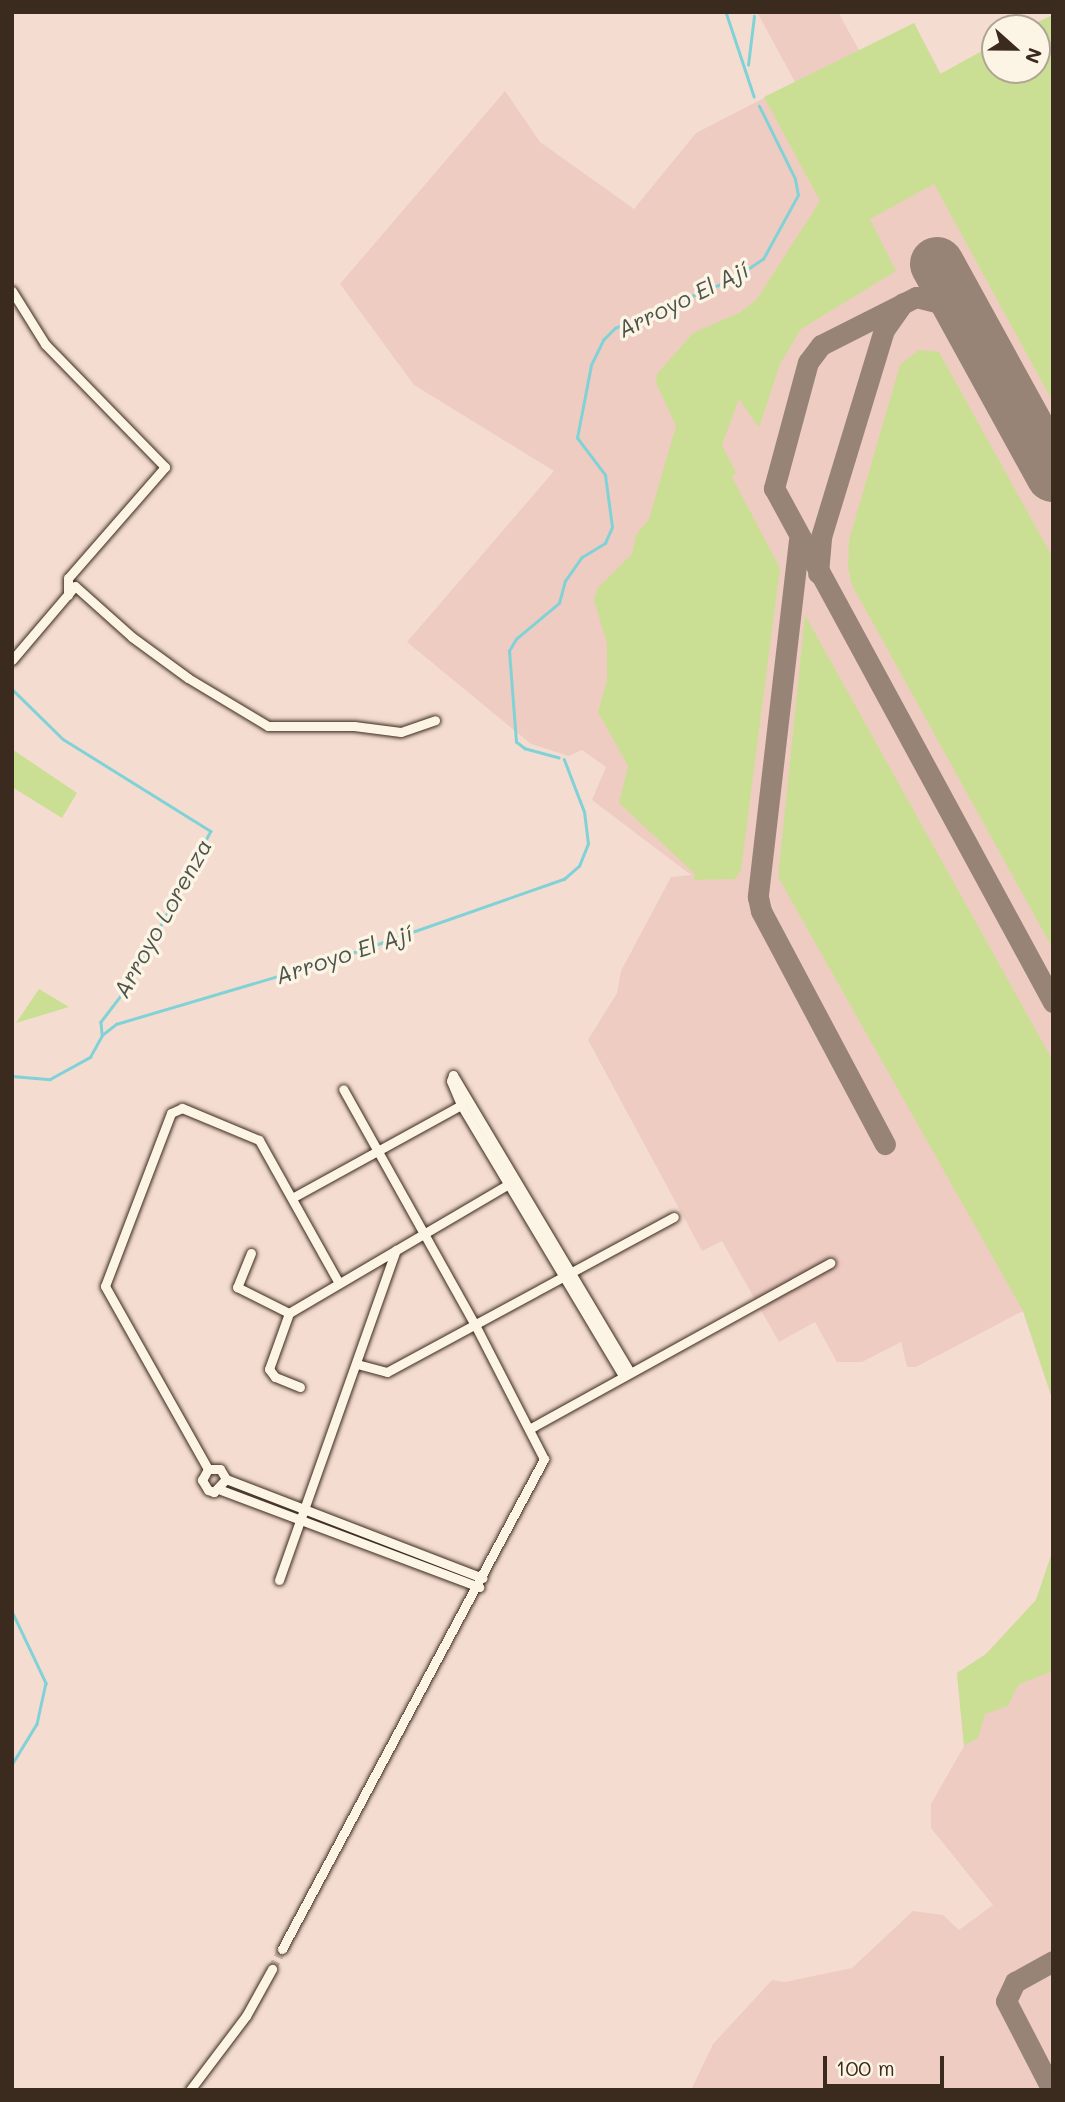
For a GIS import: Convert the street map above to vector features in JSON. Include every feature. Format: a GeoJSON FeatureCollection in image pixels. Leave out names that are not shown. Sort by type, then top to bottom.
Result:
{"type":"FeatureCollection","features":[{"type":"Feature","properties":{"kind":"street"},"geometry":{"type":"LineString","coordinates":[[12,291],[45,344],[164,467],[68,578],[68,595]]}},
{"type":"Feature","properties":{"kind":"street"},"geometry":{"type":"LineString","coordinates":[[12,660],[75,586],[132,637],[228,706],[268,726],[354,726],[401,732],[435,720]]}},
{"type":"Feature","properties":{"kind":"street"},"geometry":{"type":"LineString","coordinates":[[567,1275],[507,1185],[461,1105],[451,1081],[454,1074],[626,1374]]}},
{"type":"Feature","properties":{"kind":"street"},"geometry":{"type":"LineString","coordinates":[[282,1949],[541,1468],[543,1451],[344,1089]]}},
{"type":"Feature","properties":{"kind":"street"},"geometry":{"type":"LineString","coordinates":[[292,1198],[461,1105]]}},
{"type":"Feature","properties":{"kind":"street"},"geometry":{"type":"LineString","coordinates":[[339,1283],[256,1137],[177,1109],[167,1120],[107,1275],[108,1294],[208,1469],[203,1485],[214,1492],[221,1490],[481,1582]]}},
{"type":"Feature","properties":{"kind":"street"},"geometry":{"type":"LineString","coordinates":[[300,1387],[275,1377],[269,1369],[289,1313],[507,1185]]}},
{"type":"Feature","properties":{"kind":"street"},"geometry":{"type":"LineString","coordinates":[[357,1364],[387,1372],[674,1217]]}},
{"type":"Feature","properties":{"kind":"street"},"geometry":{"type":"LineString","coordinates":[[279,1580],[396,1250]]}},
{"type":"Feature","properties":{"kind":"street"},"geometry":{"type":"LineString","coordinates":[[251,1253],[237,1287],[289,1313]]}},
{"type":"Feature","properties":{"kind":"street"},"geometry":{"type":"LineString","coordinates":[[531,1428],[830,1263]]}},
{"type":"Feature","properties":{"kind":"street"},"geometry":{"type":"LineString","coordinates":[[208,1469],[219,1469],[226,1479],[481,1582]]}},
{"type":"Feature","properties":{"kind":"street"},"geometry":{"type":"LineString","coordinates":[[221,1490],[226,1479]]}},
{"type":"Feature","properties":{"kind":"street"},"geometry":{"type":"LineString","coordinates":[[190,2090],[246,2016],[272,1969]]}},
{"type":"Feature","properties":{"kind":"shaded area"},"geometry":{"type":"Polygon","coordinates":[[[757,12],[838,12],[860,52],[914,23],[941,74],[981,52],[981,84],[1051,84],[1053,15],[1053,1401],[1023,1311],[916,1367],[907,1367],[901,1342],[862,1362],[837,1362],[815,1322],[779,1342],[722,1241],[702,1251],[588,1040],[617,993],[621,971],[671,877],[691,875],[592,800],[606,767],[582,750],[569,756],[531,744],[407,642],[554,471],[414,385],[340,284],[505,91],[540,142],[634,209],[696,133],[795,82],[757,12]]]}},
{"type":"Feature","properties":{"kind":"shaded area"},"geometry":{"type":"Polygon","coordinates":[[[1053,1550],[1053,2090],[691,2090],[713,2044],[772,1980],[785,1982],[852,1968],[913,1911],[943,1915],[959,1930],[993,1905],[931,1828],[931,1804],[964,1746],[957,1673],[986,1654],[1036,1600],[1053,1550]]]}},
{"type":"Feature","properties":{"kind":"green space"},"geometry":{"type":"Polygon","coordinates":[[[1053,15],[1053,402],[934,184],[870,219],[896,271],[801,329],[780,364],[759,428],[739,399],[722,445],[736,473],[732,477],[780,568],[741,870],[735,879],[694,880],[695,874],[619,803],[628,766],[598,712],[607,680],[607,644],[594,600],[597,589],[632,554],[636,535],[649,519],[676,426],[656,383],[657,374],[693,333],[741,312],[757,299],[820,201],[764,97],[914,23],[940,74],[981,52],[981,84],[1051,84],[1053,15]]]}},
{"type":"Feature","properties":{"kind":"green space"},"geometry":{"type":"Polygon","coordinates":[[[919,350],[939,352],[1053,558],[1053,949],[852,585],[848,568],[849,540],[900,365],[919,350]]]}},
{"type":"Feature","properties":{"kind":"green space"},"geometry":{"type":"Polygon","coordinates":[[[805,615],[1053,1061],[1053,1401],[1023,1311],[778,877],[805,615]]]}},
{"type":"Feature","properties":{"kind":"green space"},"geometry":{"type":"Polygon","coordinates":[[[12,749],[77,793],[62,818],[12,787],[12,749]]]}},
{"type":"Feature","properties":{"kind":"green space"},"geometry":{"type":"Polygon","coordinates":[[[39,989],[69,1007],[16,1023],[39,989]]]}},
{"type":"Feature","properties":{"kind":"green space"},"geometry":{"type":"Polygon","coordinates":[[[1053,1550],[1053,1671],[1018,1685],[1008,1706],[985,1714],[978,1738],[964,1746],[957,1673],[986,1654],[1036,1600],[1053,1550]]]}},
{"type":"Feature","properties":{"kind":"waterway"},"geometry":{"type":"LineString","coordinates":[[726,12],[754,96]]}},
{"type":"Feature","properties":{"kind":"waterway"},"geometry":{"type":"LineString","coordinates":[[748,65],[754,16]]}},
{"type":"Feature","properties":{"kind":"waterway","name":"Arroyo El Ají"},"geometry":{"type":"LineString","coordinates":[[559,758],[525,749],[516,742],[509,651],[516,639],[559,603],[565,581],[582,557],[605,543],[612,527],[605,475],[577,438],[591,365],[603,340],[615,328],[733,279],[763,259],[798,195],[795,179],[759,106]]}},
{"type":"Feature","properties":{"kind":"waterway","name":"Arroyo Lorenza"},"geometry":{"type":"LineString","coordinates":[[12,689],[63,739],[211,831],[130,984],[101,1022],[102,1034]]}},
{"type":"Feature","properties":{"kind":"waterway","name":"Arroyo El Ají"},"geometry":{"type":"LineString","coordinates":[[12,1076],[50,1079],[90,1057],[102,1035],[116,1024],[335,959],[564,879],[579,866],[588,844],[584,812],[564,760]]}},
{"type":"Feature","properties":{"kind":"waterway","name":"Arroyo El Ají"},"geometry":{"type":"LineString","coordinates":[[12,1611],[46,1683],[37,1724],[12,1765]]}},
{"type":"Feature","properties":{"kind":"taxiway"},"geometry":{"type":"LineString","coordinates":[[969,322],[952,306],[916,297],[821,345],[808,362],[774,488],[1053,1002]]}},
{"type":"Feature","properties":{"kind":"taxiway"},"geometry":{"type":"LineString","coordinates":[[818,573],[821,537],[884,330],[903,303]]}},
{"type":"Feature","properties":{"kind":"taxiway"},"geometry":{"type":"LineString","coordinates":[[799,540],[758,897],[761,911],[885,1144]]}},
{"type":"Feature","properties":{"kind":"taxiway"},"geometry":{"type":"LineString","coordinates":[[1052,2090],[1006,2001],[1015,1982],[1053,1961]]}},
{"type":"Feature","properties":{"kind":"runway"},"geometry":{"type":"LineString","coordinates":[[937,264],[1053,475]]}},
{"type":"Feature","properties":{"kind":"tunnel"},"geometry":{"type":"LineString","coordinates":[[272,1969],[282,1949]]}}]}
